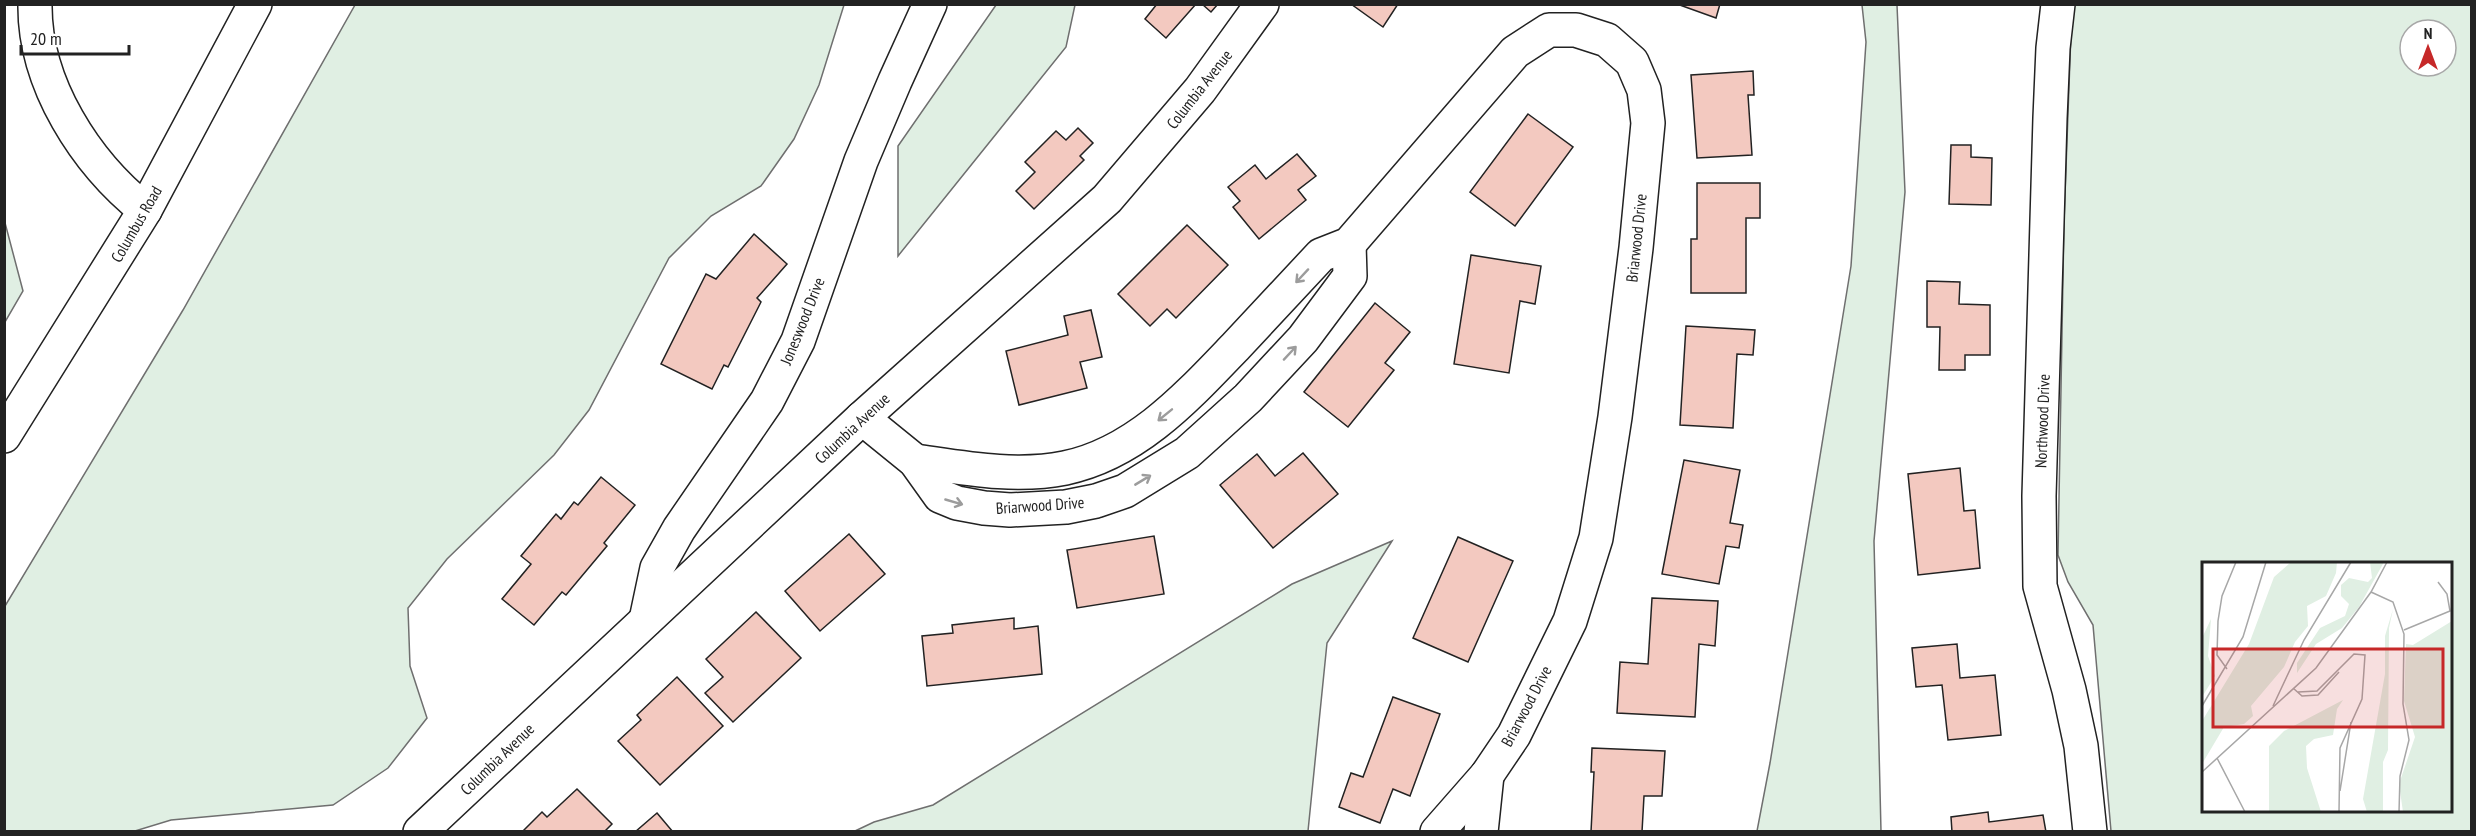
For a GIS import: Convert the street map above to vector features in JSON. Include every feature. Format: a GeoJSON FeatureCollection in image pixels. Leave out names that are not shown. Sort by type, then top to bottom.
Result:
{"type":"FeatureCollection","features":[{"type":"Feature","properties":{"kind":"street"},"geometry":{"type":"LineString","coordinates":[[35,4],[43,59],[60,106],[93,159],[121,191],[145,210]]}},
{"type":"Feature","properties":{"kind":"street","name":"Columbus Road"},"geometry":{"type":"LineString","coordinates":[[4,436],[145,210],[255,4]]}},
{"type":"Feature","properties":{"kind":"street","name":"Joneswood Drive"},"geometry":{"type":"LineString","coordinates":[[646,620],[657,568],[679,529],[767,401],[798,341],[861,161],[930,4]]}},
{"type":"Feature","properties":{"kind":"street","name":"Columbia Avenue"},"geometry":{"type":"LineString","coordinates":[[420,831],[862,418],[1107,199],[1200,90],[1262,4]]}},
{"type":"Feature","properties":{"kind":"street","name":"Northwood Drive"},"geometry":{"type":"LineString","coordinates":[[2058,4],[2053,48],[2050,118],[2039,496],[2040,586],[2069,690],[2081,746],[2090,831]]}},
{"type":"Feature","properties":{"kind":"street","name":"Briarwood Drive"},"geometry":{"type":"LineString","coordinates":[[915,461],[1006,472],[1065,468],[1112,452],[1138,437],[1190,395],[1321,255],[1349,244],[1515,52],[1548,30],[1576,30],[1607,40],[1632,62],[1644,90],[1647,123],[1636,248],[1616,417],[1596,538],[1570,621],[1514,735],[1487,776],[1437,831]]}},
{"type":"Feature","properties":{"kind":"street","name":"Briarwood Drive"},"geometry":{"type":"LineString","coordinates":[[862,418],[915,461],[940,496],[957,503],[1010,510],[1066,507],[1096,501],[1125,491],[1187,453],[1248,398],[1303,339],[1350,276],[1349,244]]}},
{"type":"Feature","properties":{"kind":"street","name":"Briarwood Drive"},"geometry":{"type":"LineString","coordinates":[[1481,831],[1487,776]]}},
{"type":"Feature","properties":{"kind":"green space"},"geometry":{"type":"Polygon","coordinates":[[[355,5],[844,5],[819,85],[794,139],[761,186],[711,216],[669,258],[589,410],[554,455],[447,559],[408,608],[410,666],[427,718],[388,768],[333,805],[171,820],[135,831],[5,831],[5,606],[183,310],[355,5]]]}},
{"type":"Feature","properties":{"kind":"green space"},"geometry":{"type":"Polygon","coordinates":[[[996,5],[1075,5],[1066,47],[898,256],[898,146],[996,5]]]}},
{"type":"Feature","properties":{"kind":"green space"},"geometry":{"type":"Polygon","coordinates":[[[1862,5],[1897,5],[1905,192],[1874,541],[1881,831],[1757,831],[1851,266],[1866,42],[1862,5]]]}},
{"type":"Feature","properties":{"kind":"green space"},"geometry":{"type":"Polygon","coordinates":[[[2072,5],[2471,5],[2471,831],[2111,831],[2093,625],[2068,582],[2058,555],[2064,222],[2072,5]]]}},
{"type":"Feature","properties":{"kind":"green space"},"geometry":{"type":"Polygon","coordinates":[[[4,219],[23,291],[5,322],[4,322],[4,219]]]}},
{"type":"Feature","properties":{"kind":"green space"},"geometry":{"type":"Polygon","coordinates":[[[1392,541],[1327,643],[1308,831],[855,831],[874,822],[933,805],[1292,584],[1392,541]]]}},
{"type":"Feature","properties":{"kind":"building"},"geometry":{"type":"Polygon","coordinates":[[[1157,4],[1196,4],[1166,38],[1145,19],[1157,4]]]}},
{"type":"Feature","properties":{"kind":"building"},"geometry":{"type":"Polygon","coordinates":[[[1202,4],[1218,4],[1211,12],[1202,4]]]}},
{"type":"Feature","properties":{"kind":"building"},"geometry":{"type":"Polygon","coordinates":[[[1351,4],[1398,4],[1383,27],[1351,4]]]}},
{"type":"Feature","properties":{"kind":"building"},"geometry":{"type":"Polygon","coordinates":[[[1677,4],[1720,4],[1716,18],[1677,4]]]}},
{"type":"Feature","properties":{"kind":"building"},"geometry":{"type":"Polygon","coordinates":[[[1753,71],[1754,95],[1748,95],[1752,155],[1697,158],[1691,75],[1753,71]]]}},
{"type":"Feature","properties":{"kind":"building"},"geometry":{"type":"Polygon","coordinates":[[[1528,114],[1573,147],[1515,226],[1470,192],[1528,114]]]}},
{"type":"Feature","properties":{"kind":"building"},"geometry":{"type":"Polygon","coordinates":[[[1078,128],[1093,143],[1080,156],[1084,160],[1034,209],[1016,191],[1035,172],[1025,162],[1056,131],[1066,140],[1078,128]]]}},
{"type":"Feature","properties":{"kind":"building"},"geometry":{"type":"Polygon","coordinates":[[[1951,145],[1971,145],[1971,157],[1992,158],[1991,205],[1949,204],[1951,145]]]}},
{"type":"Feature","properties":{"kind":"building"},"geometry":{"type":"Polygon","coordinates":[[[1297,154],[1316,176],[1298,190],[1306,200],[1259,239],[1233,207],[1240,201],[1228,187],[1255,165],[1266,179],[1297,154]]]}},
{"type":"Feature","properties":{"kind":"building"},"geometry":{"type":"Polygon","coordinates":[[[1697,183],[1760,183],[1760,218],[1746,218],[1746,293],[1691,293],[1691,239],[1697,239],[1697,183]]]}},
{"type":"Feature","properties":{"kind":"building"},"geometry":{"type":"Polygon","coordinates":[[[1187,225],[1228,265],[1176,318],[1167,309],[1150,326],[1118,294],[1187,225]]]}},
{"type":"Feature","properties":{"kind":"building"},"geometry":{"type":"Polygon","coordinates":[[[754,234],[787,264],[757,298],[761,302],[728,367],[724,365],[712,389],[661,364],[706,274],[716,279],[754,234]]]}},
{"type":"Feature","properties":{"kind":"building"},"geometry":{"type":"Polygon","coordinates":[[[1471,255],[1541,266],[1535,304],[1520,301],[1509,373],[1454,364],[1471,255]]]}},
{"type":"Feature","properties":{"kind":"building"},"geometry":{"type":"Polygon","coordinates":[[[1927,281],[1960,282],[1959,304],[1990,305],[1990,355],[1965,355],[1965,370],[1939,370],[1940,327],[1927,327],[1927,281]]]}},
{"type":"Feature","properties":{"kind":"building"},"geometry":{"type":"Polygon","coordinates":[[[1375,303],[1410,332],[1385,363],[1394,370],[1348,427],[1304,392],[1375,303]]]}},
{"type":"Feature","properties":{"kind":"building"},"geometry":{"type":"Polygon","coordinates":[[[1091,310],[1102,357],[1080,362],[1087,388],[1019,405],[1006,351],[1068,335],[1064,316],[1091,310]]]}},
{"type":"Feature","properties":{"kind":"building"},"geometry":{"type":"Polygon","coordinates":[[[1686,326],[1755,330],[1753,355],[1737,354],[1733,428],[1680,425],[1686,326]]]}},
{"type":"Feature","properties":{"kind":"building"},"geometry":{"type":"Polygon","coordinates":[[[1303,453],[1338,494],[1273,548],[1220,485],[1257,454],[1275,476],[1303,453]]]}},
{"type":"Feature","properties":{"kind":"building"},"geometry":{"type":"Polygon","coordinates":[[[1684,460],[1740,470],[1730,523],[1743,525],[1739,548],[1726,546],[1719,584],[1662,574],[1684,460]]]}},
{"type":"Feature","properties":{"kind":"building"},"geometry":{"type":"Polygon","coordinates":[[[1960,468],[1964,511],[1975,510],[1980,568],[1918,575],[1908,474],[1960,468]]]}},
{"type":"Feature","properties":{"kind":"building"},"geometry":{"type":"Polygon","coordinates":[[[601,477],[635,505],[604,543],[607,546],[566,595],[562,592],[534,625],[502,599],[531,564],[521,556],[556,514],[561,519],[574,502],[578,505],[601,477]]]}},
{"type":"Feature","properties":{"kind":"building"},"geometry":{"type":"Polygon","coordinates":[[[849,534],[885,574],[820,631],[785,591],[849,534]]]}},
{"type":"Feature","properties":{"kind":"building"},"geometry":{"type":"Polygon","coordinates":[[[1154,536],[1164,594],[1077,608],[1067,550],[1154,536]]]}},
{"type":"Feature","properties":{"kind":"building"},"geometry":{"type":"Polygon","coordinates":[[[1458,537],[1513,561],[1468,662],[1413,638],[1458,537]]]}},
{"type":"Feature","properties":{"kind":"building"},"geometry":{"type":"Polygon","coordinates":[[[1652,598],[1718,601],[1715,646],[1699,644],[1695,717],[1617,713],[1620,662],[1648,664],[1652,598]]]}},
{"type":"Feature","properties":{"kind":"building"},"geometry":{"type":"Polygon","coordinates":[[[756,612],[801,658],[733,722],[705,693],[723,677],[706,659],[756,612]]]}},
{"type":"Feature","properties":{"kind":"building"},"geometry":{"type":"Polygon","coordinates":[[[1014,618],[1014,629],[1038,626],[1042,674],[927,686],[922,636],[953,633],[952,625],[1014,618]]]}},
{"type":"Feature","properties":{"kind":"building"},"geometry":{"type":"Polygon","coordinates":[[[1957,644],[1960,678],[1995,675],[2001,735],[1948,740],[1942,685],[1916,687],[1912,648],[1957,644]]]}},
{"type":"Feature","properties":{"kind":"building"},"geometry":{"type":"Polygon","coordinates":[[[677,677],[723,726],[660,785],[618,741],[641,720],[637,715],[677,677]]]}},
{"type":"Feature","properties":{"kind":"building"},"geometry":{"type":"Polygon","coordinates":[[[1393,697],[1440,714],[1410,796],[1393,789],[1380,823],[1339,807],[1351,773],[1363,777],[1393,697]]]}},
{"type":"Feature","properties":{"kind":"building"},"geometry":{"type":"Polygon","coordinates":[[[1592,748],[1665,751],[1662,796],[1644,796],[1642,832],[1591,832],[1594,772],[1591,772],[1592,748]]]}},
{"type":"Feature","properties":{"kind":"building"},"geometry":{"type":"Polygon","coordinates":[[[577,789],[612,824],[604,832],[522,832],[542,812],[547,817],[577,789]]]}},
{"type":"Feature","properties":{"kind":"building"},"geometry":{"type":"Polygon","coordinates":[[[1988,812],[1989,822],[2043,815],[2046,832],[1952,832],[1951,817],[1988,812]]]}},
{"type":"Feature","properties":{"kind":"building"},"geometry":{"type":"Polygon","coordinates":[[[657,813],[673,832],[635,832],[657,813]]]}}]}
